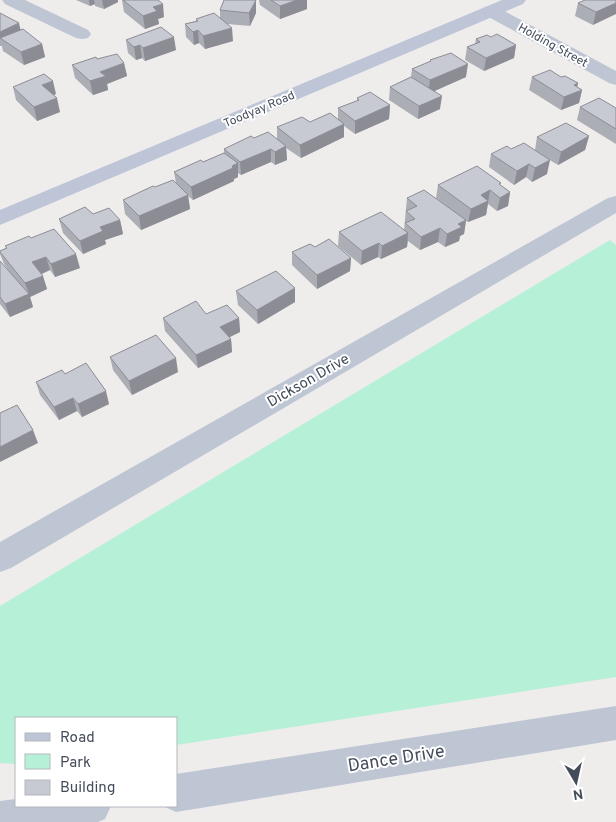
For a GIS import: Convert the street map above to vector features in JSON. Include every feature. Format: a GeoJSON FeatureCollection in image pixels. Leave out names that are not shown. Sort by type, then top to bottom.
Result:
{"type":"FeatureCollection","features":[{"type":"Feature","properties":{"kind":"main road","name":"Toodyay Road"},"geometry":{"type":"LineString","coordinates":[[0,218],[517,0]]}},
{"type":"Feature","properties":{"kind":"street"},"geometry":{"type":"LineString","coordinates":[[11,0],[82,34]]}},
{"type":"Feature","properties":{"kind":"street","name":"Holding Street"},"geometry":{"type":"LineString","coordinates":[[490,11],[616,80]]}},
{"type":"Feature","properties":{"kind":"street","name":"Dickson Drive"},"geometry":{"type":"LineString","coordinates":[[0,558],[612,210]]}},
{"type":"Feature","properties":{"kind":"street","name":"Dance Drive"},"geometry":{"type":"LineString","coordinates":[[178,793],[616,723]]}},
{"type":"Feature","properties":{"kind":"street"},"geometry":{"type":"LineString","coordinates":[[0,820],[85,807]]}},
{"type":"Feature","properties":{"kind":"green space"},"geometry":{"type":"Polygon","coordinates":[[[610,240],[616,245],[616,677],[178,745],[178,717],[15,717],[15,764],[0,763],[0,606],[610,240]]]}},
{"type":"Feature","properties":{"kind":"building"},"geometry":{"type":"Polygon","coordinates":[[[123,0],[158,0],[163,4],[153,7],[157,11],[143,16],[123,0]]]}},
{"type":"Feature","properties":{"kind":"building"},"geometry":{"type":"Polygon","coordinates":[[[224,0],[256,0],[249,13],[220,10],[224,0]]]}},
{"type":"Feature","properties":{"kind":"building"},"geometry":{"type":"Polygon","coordinates":[[[271,0],[297,0],[280,6],[271,0]]]}},
{"type":"Feature","properties":{"kind":"building"},"geometry":{"type":"Polygon","coordinates":[[[585,0],[616,0],[616,3],[596,12],[578,3],[585,0]]]}},
{"type":"Feature","properties":{"kind":"building"},"geometry":{"type":"Polygon","coordinates":[[[0,13],[19,23],[0,32],[0,13]]]}},
{"type":"Feature","properties":{"kind":"building"},"geometry":{"type":"Polygon","coordinates":[[[214,13],[232,28],[203,36],[198,30],[193,32],[185,24],[198,21],[196,19],[214,13]]]}},
{"type":"Feature","properties":{"kind":"building"},"geometry":{"type":"Polygon","coordinates":[[[161,27],[174,37],[143,48],[140,45],[134,47],[126,40],[161,27]]]}},
{"type":"Feature","properties":{"kind":"building"},"geometry":{"type":"Polygon","coordinates":[[[23,29],[42,44],[21,52],[0,38],[23,29]]]}},
{"type":"Feature","properties":{"kind":"building"},"geometry":{"type":"Polygon","coordinates":[[[497,34],[516,45],[486,58],[467,47],[480,42],[476,39],[487,35],[491,37],[497,34]]]}},
{"type":"Feature","properties":{"kind":"building"},"geometry":{"type":"Polygon","coordinates":[[[451,53],[468,64],[430,80],[412,69],[430,60],[451,53]]]}},
{"type":"Feature","properties":{"kind":"building"},"geometry":{"type":"Polygon","coordinates":[[[117,54],[124,63],[100,72],[106,76],[90,81],[72,65],[96,57],[97,59],[117,54]]]}},
{"type":"Feature","properties":{"kind":"building"},"geometry":{"type":"Polygon","coordinates":[[[550,70],[561,77],[565,76],[578,83],[574,85],[582,90],[564,97],[532,77],[550,70]]]}},
{"type":"Feature","properties":{"kind":"building"},"geometry":{"type":"Polygon","coordinates":[[[44,74],[53,81],[42,85],[57,98],[34,107],[13,87],[44,74]]]}},
{"type":"Feature","properties":{"kind":"building"},"geometry":{"type":"Polygon","coordinates":[[[411,77],[442,96],[419,106],[390,87],[411,77]]]}},
{"type":"Feature","properties":{"kind":"building"},"geometry":{"type":"Polygon","coordinates":[[[370,92],[390,105],[355,121],[338,108],[359,100],[357,98],[370,92]]]}},
{"type":"Feature","properties":{"kind":"building"},"geometry":{"type":"Polygon","coordinates":[[[599,98],[616,108],[616,129],[580,107],[599,98]]]}},
{"type":"Feature","properties":{"kind":"building"},"geometry":{"type":"Polygon","coordinates":[[[330,113],[344,124],[300,145],[277,127],[302,117],[310,122],[330,113]]]}},
{"type":"Feature","properties":{"kind":"building"},"geometry":{"type":"Polygon","coordinates":[[[566,123],[589,136],[561,152],[537,137],[566,123]]]}},
{"type":"Feature","properties":{"kind":"building"},"geometry":{"type":"Polygon","coordinates":[[[268,132],[286,146],[275,152],[271,149],[240,162],[224,149],[251,136],[254,138],[268,132]]]}},
{"type":"Feature","properties":{"kind":"building"},"geometry":{"type":"Polygon","coordinates":[[[524,143],[550,160],[535,168],[529,164],[517,171],[491,154],[507,146],[511,149],[524,143]]]}},
{"type":"Feature","properties":{"kind":"building"},"geometry":{"type":"Polygon","coordinates":[[[224,153],[238,163],[232,166],[233,168],[191,187],[174,172],[201,160],[203,162],[224,153]]]}},
{"type":"Feature","properties":{"kind":"building"},"geometry":{"type":"Polygon","coordinates":[[[477,166],[510,192],[500,198],[490,190],[481,195],[488,201],[471,209],[438,185],[477,166]]]}},
{"type":"Feature","properties":{"kind":"building"},"geometry":{"type":"Polygon","coordinates":[[[173,180],[188,195],[139,216],[123,200],[153,186],[155,187],[173,180]]]}},
{"type":"Feature","properties":{"kind":"building"},"geometry":{"type":"Polygon","coordinates":[[[424,190],[466,220],[458,224],[462,227],[447,234],[440,228],[421,237],[405,223],[415,219],[406,211],[417,206],[407,198],[424,190]]]}},
{"type":"Feature","properties":{"kind":"building"},"geometry":{"type":"Polygon","coordinates":[[[85,207],[93,214],[109,208],[120,220],[100,227],[103,231],[80,241],[59,219],[85,207]]]}},
{"type":"Feature","properties":{"kind":"building"},"geometry":{"type":"Polygon","coordinates":[[[381,212],[408,233],[382,246],[379,243],[362,251],[339,232],[381,212]]]}},
{"type":"Feature","properties":{"kind":"building"},"geometry":{"type":"Polygon","coordinates":[[[54,229],[76,254],[51,264],[46,257],[32,262],[43,276],[25,283],[0,251],[7,248],[5,246],[29,236],[31,238],[54,229]]]}},
{"type":"Feature","properties":{"kind":"building"},"geometry":{"type":"Polygon","coordinates":[[[329,239],[351,258],[317,275],[292,252],[310,244],[315,247],[329,239]]]}},
{"type":"Feature","properties":{"kind":"building"},"geometry":{"type":"Polygon","coordinates":[[[0,261],[29,294],[5,304],[0,297],[0,261]]]}},
{"type":"Feature","properties":{"kind":"building"},"geometry":{"type":"Polygon","coordinates":[[[276,271],[295,288],[257,310],[236,291],[276,271]]]}},
{"type":"Feature","properties":{"kind":"building"},"geometry":{"type":"Polygon","coordinates":[[[196,301],[206,314],[227,305],[239,318],[220,327],[231,339],[196,355],[163,318],[196,301]]]}},
{"type":"Feature","properties":{"kind":"building"},"geometry":{"type":"Polygon","coordinates":[[[156,335],[176,358],[129,381],[110,357],[156,335]]]}},
{"type":"Feature","properties":{"kind":"building"},"geometry":{"type":"Polygon","coordinates":[[[86,363],[106,391],[78,404],[73,398],[54,407],[36,382],[62,370],[65,374],[86,363]]]}},
{"type":"Feature","properties":{"kind":"building"},"geometry":{"type":"Polygon","coordinates":[[[17,405],[33,430],[0,447],[0,413],[17,405]]]}}]}
